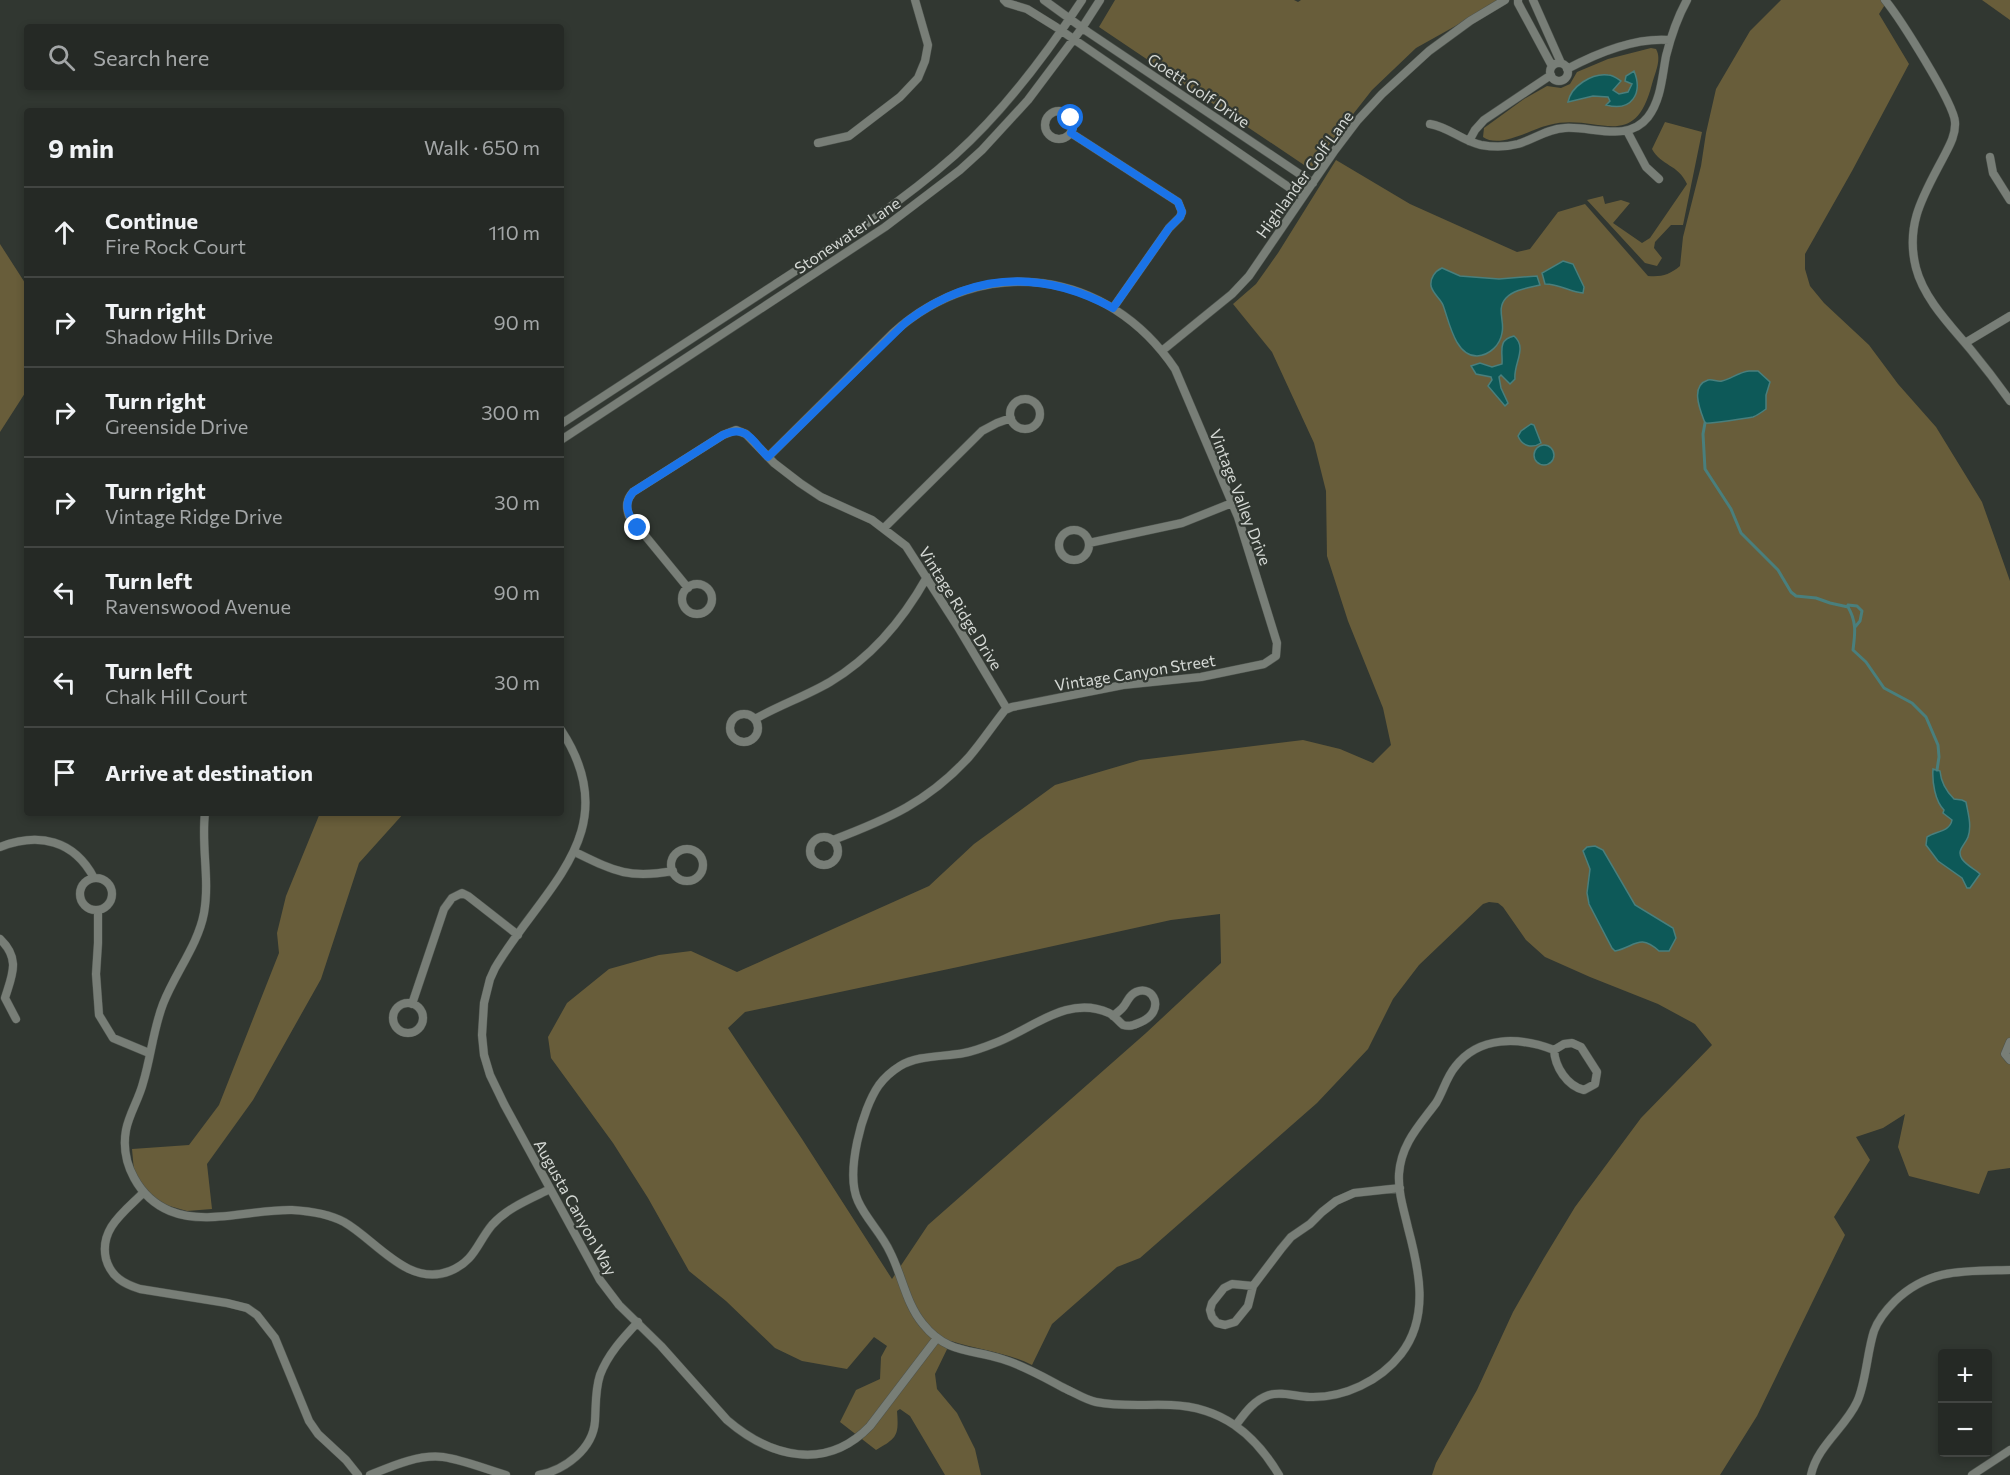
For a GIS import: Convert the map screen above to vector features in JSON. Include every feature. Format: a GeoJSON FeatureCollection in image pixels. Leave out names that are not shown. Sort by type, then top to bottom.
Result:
{"type":"FeatureCollection","features":[{"type":"Feature","properties":{"kind":"street"},"geometry":{"type":"LineString","coordinates":[[818,143],[849,136],[900,98],[918,78],[928,45],[915,0]]}},
{"type":"Feature","properties":{"kind":"street"},"geometry":{"type":"LineString","coordinates":[[1004,0],[1028,9]]}},
{"type":"Feature","properties":{"kind":"street"},"geometry":{"type":"LineString","coordinates":[[1018,0],[1028,9]]}},
{"type":"Feature","properties":{"kind":"street","name":"Goett Golf Drive"},"geometry":{"type":"LineString","coordinates":[[1044,0],[1313,183]]}},
{"type":"Feature","properties":{"kind":"street","name":"Stonewater Lane"},"geometry":{"type":"LineString","coordinates":[[564,422],[869,223],[957,154],[1028,76],[1082,0]]}},
{"type":"Feature","properties":{"kind":"street","name":"Stonewater Lane"},"geometry":{"type":"LineString","coordinates":[[564,438],[877,232],[944,183],[975,157],[1011,120],[1074,39],[1100,0]]}},
{"type":"Feature","properties":{"kind":"street","name":"Highlander Golf Lane"},"geometry":{"type":"LineString","coordinates":[[1163,350],[1220,304],[1243,282],[1346,135],[1370,107],[1403,74],[1456,30],[1505,0]]}},
{"type":"Feature","properties":{"kind":"street"},"geometry":{"type":"LineString","coordinates":[[1518,0],[1551,71],[1557,80],[1563,80],[1567,75],[1564,66],[1533,0]]}},
{"type":"Feature","properties":{"kind":"street"},"geometry":{"type":"LineString","coordinates":[[1430,124],[1446,128],[1469,141],[1492,146],[1518,144],[1540,134],[1565,128],[1619,133],[1627,131],[1641,124],[1659,96],[1670,40],[1687,0]]}},
{"type":"Feature","properties":{"kind":"street"},"geometry":{"type":"LineString","coordinates":[[1885,0],[1947,98],[1955,122],[1954,134],[1917,209],[1913,251],[1916,270],[1928,294],[2010,401]]}},
{"type":"Feature","properties":{"kind":"street","name":"Goett Golf Drive"},"geometry":{"type":"LineString","coordinates":[[1028,9],[1303,197]]}},
{"type":"Feature","properties":{"kind":"street"},"geometry":{"type":"LineString","coordinates":[[1537,40],[1548,34]]}},
{"type":"Feature","properties":{"kind":"street"},"geometry":{"type":"LineString","coordinates":[[1469,141],[1484,120],[1551,71],[1649,40],[1670,40]]}},
{"type":"Feature","properties":{"kind":"street"},"geometry":{"type":"LineString","coordinates":[[1627,131],[1646,167],[1659,179]]}},
{"type":"Feature","properties":{"kind":"street"},"geometry":{"type":"LineString","coordinates":[[1071,133],[1181,206],[1180,217],[1169,228],[1113,308]]}},
{"type":"Feature","properties":{"kind":"street"},"geometry":{"type":"LineString","coordinates":[[1990,158],[1993,172],[2010,201]]}},
{"type":"Feature","properties":{"kind":"street","name":"Vintage Valley Drive"},"geometry":{"type":"LineString","coordinates":[[768,457],[906,322],[932,304],[956,293],[1000,282],[1048,283],[1076,290],[1113,308],[1144,330],[1163,350],[1175,369],[1187,392],[1250,551],[1277,643],[1277,650],[1273,658]]}},
{"type":"Feature","properties":{"kind":"street"},"geometry":{"type":"LineString","coordinates":[[1965,343],[2010,316]]}},
{"type":"Feature","properties":{"kind":"street"},"geometry":{"type":"LineString","coordinates":[[884,528],[982,431],[1011,418]]}},
{"type":"Feature","properties":{"kind":"street","name":"Vintage Ridge Drive"},"geometry":{"type":"LineString","coordinates":[[688,588],[633,522],[627,508],[629,497],[633,492],[723,435],[736,430],[746,434],[788,475],[821,497],[859,513],[884,528],[906,546],[1007,709]]}},
{"type":"Feature","properties":{"kind":"street"},"geometry":{"type":"LineString","coordinates":[[1089,543],[1182,523],[1232,503]]}},
{"type":"Feature","properties":{"kind":"street"},"geometry":{"type":"LineString","coordinates":[[755,719],[832,680],[857,662],[892,628],[917,595],[927,577]]}},
{"type":"Feature","properties":{"kind":"street","name":"Vintage Canyon Street"},"geometry":{"type":"LineString","coordinates":[[1007,709],[1123,685],[1201,677],[1264,664],[1273,658]]}},
{"type":"Feature","properties":{"kind":"street"},"geometry":{"type":"LineString","coordinates":[[833,840],[889,818],[921,800],[968,758],[1007,709]]}},
{"type":"Feature","properties":{"kind":"street","name":"Augusta Canyon Way"},"geometry":{"type":"LineString","coordinates":[[564,736],[579,764],[584,787],[584,820],[575,852],[565,871],[501,958],[490,979],[482,1015],[482,1043],[493,1083],[600,1280],[619,1305],[638,1322],[727,1420],[738,1430],[774,1449],[810,1455],[834,1450],[858,1438],[870,1426],[937,1338]]}},
{"type":"Feature","properties":{"kind":"street"},"geometry":{"type":"LineString","coordinates":[[205,816],[207,878],[204,913],[195,938],[164,1002],[149,1053],[144,1080],[128,1122],[125,1138],[127,1163],[143,1193],[170,1211],[197,1217],[291,1210],[325,1215],[344,1222],[400,1264],[411,1270],[429,1274],[450,1271],[469,1260],[492,1225],[520,1204],[550,1189]]}},
{"type":"Feature","properties":{"kind":"street"},"geometry":{"type":"LineString","coordinates":[[0,847],[24,840],[41,839],[53,842],[78,856],[88,866],[94,878]]}},
{"type":"Feature","properties":{"kind":"street"},"geometry":{"type":"LineString","coordinates":[[688,849],[701,858],[703,868],[694,880],[679,879],[672,872],[672,861],[678,852],[688,849]]}},
{"type":"Feature","properties":{"kind":"street"},"geometry":{"type":"LineString","coordinates":[[575,852],[625,874],[648,875],[672,872]]}},
{"type":"Feature","properties":{"kind":"street"},"geometry":{"type":"LineString","coordinates":[[94,878],[108,883],[112,892],[107,906],[98,910],[84,905],[80,896],[82,886],[94,878]]}},
{"type":"Feature","properties":{"kind":"street"},"geometry":{"type":"LineString","coordinates":[[412,1004],[444,909],[452,898],[462,892],[518,935]]}},
{"type":"Feature","properties":{"kind":"street"},"geometry":{"type":"LineString","coordinates":[[98,910],[96,974],[99,1015],[113,1038],[149,1053]]}},
{"type":"Feature","properties":{"kind":"street"},"geometry":{"type":"LineString","coordinates":[[0,939],[13,960],[12,977],[5,998],[16,1019]]}},
{"type":"Feature","properties":{"kind":"street"},"geometry":{"type":"LineString","coordinates":[[1113,1016],[1137,991],[1143,990],[1154,999],[1156,1006],[1151,1016],[1132,1026],[1123,1025],[1113,1016],[1099,1010],[1087,1008],[1068,1010],[1038,1020],[993,1044],[966,1053],[913,1060],[889,1074],[880,1083],[867,1107],[853,1164],[852,1178],[858,1201],[885,1242],[919,1319],[937,1338],[964,1351],[1012,1362],[1094,1402],[1190,1407],[1219,1415],[1236,1425],[1259,1446],[1279,1475]]}},
{"type":"Feature","properties":{"kind":"street"},"geometry":{"type":"LineString","coordinates":[[1236,1425],[1248,1409],[1257,1401],[1268,1396],[1279,1394],[1310,1397],[1337,1394],[1376,1377],[1401,1354],[1409,1343],[1415,1327],[1420,1291],[1401,1202],[1401,1159],[1407,1143],[1437,1101],[1450,1075],[1466,1056],[1476,1049],[1488,1044],[1512,1040],[1536,1043],[1554,1050]]}},
{"type":"Feature","properties":{"kind":"street"},"geometry":{"type":"LineString","coordinates":[[1572,1042],[1581,1047],[1597,1072],[1595,1084],[1584,1090],[1569,1084],[1556,1062],[1554,1050],[1572,1042]]}},
{"type":"Feature","properties":{"kind":"street"},"geometry":{"type":"LineString","coordinates":[[2010,1042],[2005,1054],[2010,1060]]}},
{"type":"Feature","properties":{"kind":"street"},"geometry":{"type":"LineString","coordinates":[[1252,1286],[1232,1284],[1224,1288],[1212,1303],[1210,1310],[1217,1323],[1226,1325],[1235,1322],[1248,1306],[1252,1286],[1291,1237],[1336,1201],[1354,1193],[1400,1188]]}},
{"type":"Feature","properties":{"kind":"street"},"geometry":{"type":"LineString","coordinates":[[143,1193],[111,1226],[104,1240],[108,1264],[115,1276],[130,1286],[140,1289],[227,1303],[247,1308],[257,1315],[275,1338],[309,1421],[318,1434],[346,1460],[358,1475]]}},
{"type":"Feature","properties":{"kind":"street"},"geometry":{"type":"LineString","coordinates":[[1811,1475],[1814,1463],[1857,1402],[1874,1330],[1887,1308],[1906,1290],[1928,1278],[1953,1271],[2010,1270]]}},
{"type":"Feature","properties":{"kind":"street"},"geometry":{"type":"LineString","coordinates":[[539,1475],[554,1471],[567,1463],[586,1445],[593,1433],[600,1376],[614,1350],[638,1322]]}},
{"type":"Feature","properties":{"kind":"street"},"geometry":{"type":"LineString","coordinates":[[1972,1475],[2010,1450]]}},
{"type":"Feature","properties":{"kind":"street"},"geometry":{"type":"LineString","coordinates":[[370,1475],[392,1466],[430,1456],[457,1460],[506,1475]]}},
{"type":"Feature","properties":{"kind":"shaded area"},"geometry":{"type":"Polygon","coordinates":[[[1115,0],[1294,0],[1298,2],[1301,0],[1502,0],[1416,48],[1372,90],[1310,169],[1099,27],[1115,0]]]}},
{"type":"Feature","properties":{"kind":"shaded area"},"geometry":{"type":"Polygon","coordinates":[[[1781,0],[1888,0],[1879,14],[1909,64],[1805,254],[1805,269],[1810,286],[1824,303],[1869,345],[1898,384],[1936,427],[1982,502],[2010,581],[2010,1168],[1988,1171],[1979,1194],[1909,1176],[1898,1147],[1905,1114],[1883,1128],[1856,1137],[1870,1160],[1834,1217],[1845,1235],[1757,1416],[1720,1475],[1432,1475],[1436,1463],[1477,1390],[1513,1312],[1575,1207],[1641,1118],[1712,1045],[1695,1024],[1658,1004],[1545,957],[1526,940],[1503,907],[1498,903],[1489,902],[1483,904],[1419,965],[1393,999],[1368,1049],[1317,1103],[1140,1258],[1117,1267],[1052,1324],[1032,1365],[1012,1357],[951,1341],[935,1374],[937,1389],[957,1413],[975,1449],[981,1475],[945,1475],[910,1416],[900,1409],[897,1411],[898,1426],[895,1435],[876,1450],[840,1422],[856,1390],[880,1379],[881,1357],[887,1346],[874,1337],[847,1369],[802,1361],[775,1348],[726,1301],[689,1271],[648,1198],[613,1143],[551,1058],[548,1037],[567,1003],[609,969],[659,955],[691,951],[737,972],[929,886],[974,844],[1055,785],[1140,760],[1303,740],[1340,749],[1373,763],[1391,745],[1383,708],[1348,621],[1327,556],[1326,491],[1314,443],[1272,352],[1233,304],[1256,284],[1336,160],[1410,204],[1517,252],[1530,249],[1558,212],[1585,204],[1648,276],[1661,276],[1672,272],[1680,266],[1683,237],[1701,166],[1716,89],[1750,31],[1781,0]],[[1220,914],[1171,920],[745,1012],[728,1028],[892,1279],[928,1225],[1146,1033],[1221,963],[1220,914]]]}},
{"type":"Feature","properties":{"kind":"shaded area"},"geometry":{"type":"Polygon","coordinates":[[[1982,0],[2010,0],[2010,20],[1982,0]]]}},
{"type":"Feature","properties":{"kind":"shaded area"},"geometry":{"type":"Polygon","coordinates":[[[1651,48],[1656,49],[1658,53],[1652,84],[1644,106],[1635,119],[1624,125],[1566,122],[1549,125],[1507,140],[1490,140],[1483,137],[1484,128],[1524,99],[1547,86],[1561,88],[1570,84],[1577,72],[1608,59],[1651,48]]]}},
{"type":"Feature","properties":{"kind":"shaded area"},"geometry":{"type":"Polygon","coordinates":[[[1665,122],[1702,132],[1683,225],[1671,225],[1655,242],[1654,248],[1662,258],[1657,266],[1645,263],[1587,200],[1603,196],[1605,204],[1621,200],[1630,203],[1613,223],[1642,243],[1650,238],[1687,184],[1679,172],[1660,159],[1652,149],[1665,122]]]}},
{"type":"Feature","properties":{"kind":"shaded area"},"geometry":{"type":"Polygon","coordinates":[[[0,244],[24,281],[24,395],[0,432],[0,244]]]}},
{"type":"Feature","properties":{"kind":"shaded area"},"geometry":{"type":"Polygon","coordinates":[[[319,816],[401,816],[359,863],[321,979],[253,1100],[207,1164],[212,1209],[187,1211],[159,1203],[147,1191],[134,1171],[132,1149],[189,1145],[219,1105],[279,953],[277,933],[286,896],[319,816]]]}},
{"type":"Feature","properties":{"kind":"water"},"geometry":{"type":"Polygon","coordinates":[[[1634,71],[1636,93],[1629,103],[1623,106],[1606,105],[1610,101],[1608,97],[1593,96],[1568,102],[1578,86],[1595,76],[1612,76],[1621,81],[1613,90],[1619,94],[1628,92],[1632,84],[1625,81],[1626,76],[1634,71]]]}},
{"type":"Feature","properties":{"kind":"water"},"geometry":{"type":"Polygon","coordinates":[[[1563,261],[1573,264],[1584,287],[1583,293],[1545,284],[1542,273],[1563,261]]]}},
{"type":"Feature","properties":{"kind":"water"},"geometry":{"type":"Polygon","coordinates":[[[1442,268],[1460,276],[1499,279],[1537,276],[1540,285],[1518,291],[1506,298],[1501,311],[1503,329],[1499,342],[1494,349],[1477,356],[1469,354],[1458,344],[1443,305],[1432,289],[1432,278],[1442,268]]]}},
{"type":"Feature","properties":{"kind":"water"},"geometry":{"type":"Polygon","coordinates":[[[1514,336],[1520,346],[1515,379],[1510,384],[1501,375],[1499,377],[1508,403],[1505,406],[1488,386],[1492,380],[1491,377],[1476,374],[1471,366],[1480,363],[1492,367],[1502,364],[1503,343],[1514,336]]]}},
{"type":"Feature","properties":{"kind":"water"},"geometry":{"type":"Polygon","coordinates":[[[1749,371],[1758,371],[1770,382],[1766,395],[1766,409],[1753,417],[1705,423],[1698,400],[1702,383],[1708,380],[1722,381],[1749,371]]]}},
{"type":"Feature","properties":{"kind":"water"},"geometry":{"type":"Polygon","coordinates":[[[1531,424],[1534,425],[1541,443],[1534,446],[1525,444],[1518,436],[1531,424]]]}},
{"type":"Feature","properties":{"kind":"water"},"geometry":{"type":"Polygon","coordinates":[[[1544,445],[1551,448],[1554,455],[1551,462],[1544,465],[1537,462],[1534,455],[1537,448],[1544,445]]]}},
{"type":"Feature","properties":{"kind":"water"},"geometry":{"type":"Polygon","coordinates":[[[1933,769],[1940,771],[1944,786],[1954,799],[1966,802],[1970,828],[1968,837],[1960,850],[1960,856],[1966,864],[1980,874],[1970,888],[1967,888],[1962,878],[1938,861],[1926,845],[1927,837],[1948,827],[1952,820],[1943,813],[1944,810],[1936,796],[1933,769]]]}},
{"type":"Feature","properties":{"kind":"water"},"geometry":{"type":"Polygon","coordinates":[[[1595,846],[1603,850],[1635,905],[1673,928],[1676,938],[1669,951],[1659,951],[1642,942],[1615,951],[1612,948],[1589,904],[1587,893],[1590,869],[1583,851],[1587,847],[1595,846]]]}},
{"type":"Feature","properties":{"kind":"waterway"},"geometry":{"type":"LineString","coordinates":[[1705,423],[1703,434],[1705,469],[1731,509],[1741,533],[1778,570],[1791,592],[1796,596],[1816,598],[1848,607],[1854,623],[1853,650],[1866,662],[1884,688],[1912,703],[1926,717],[1938,745],[1937,770]]}},
{"type":"Feature","properties":{"kind":"waterway"},"geometry":{"type":"LineString","coordinates":[[1848,605],[1857,606],[1862,611],[1860,621],[1855,627]]}},
{"type":"Feature","properties":{"kind":"route"},"geometry":{"type":"LineString","coordinates":[[638,528],[629,516],[627,508],[627,502],[633,492],[723,435],[736,430],[746,434],[768,457],[893,333],[918,312],[932,304],[969,289],[1016,281],[1048,283],[1076,290],[1113,308],[1169,228],[1180,217],[1181,206],[1094,146],[1071,133],[1073,123],[1071,118]]}}]}
